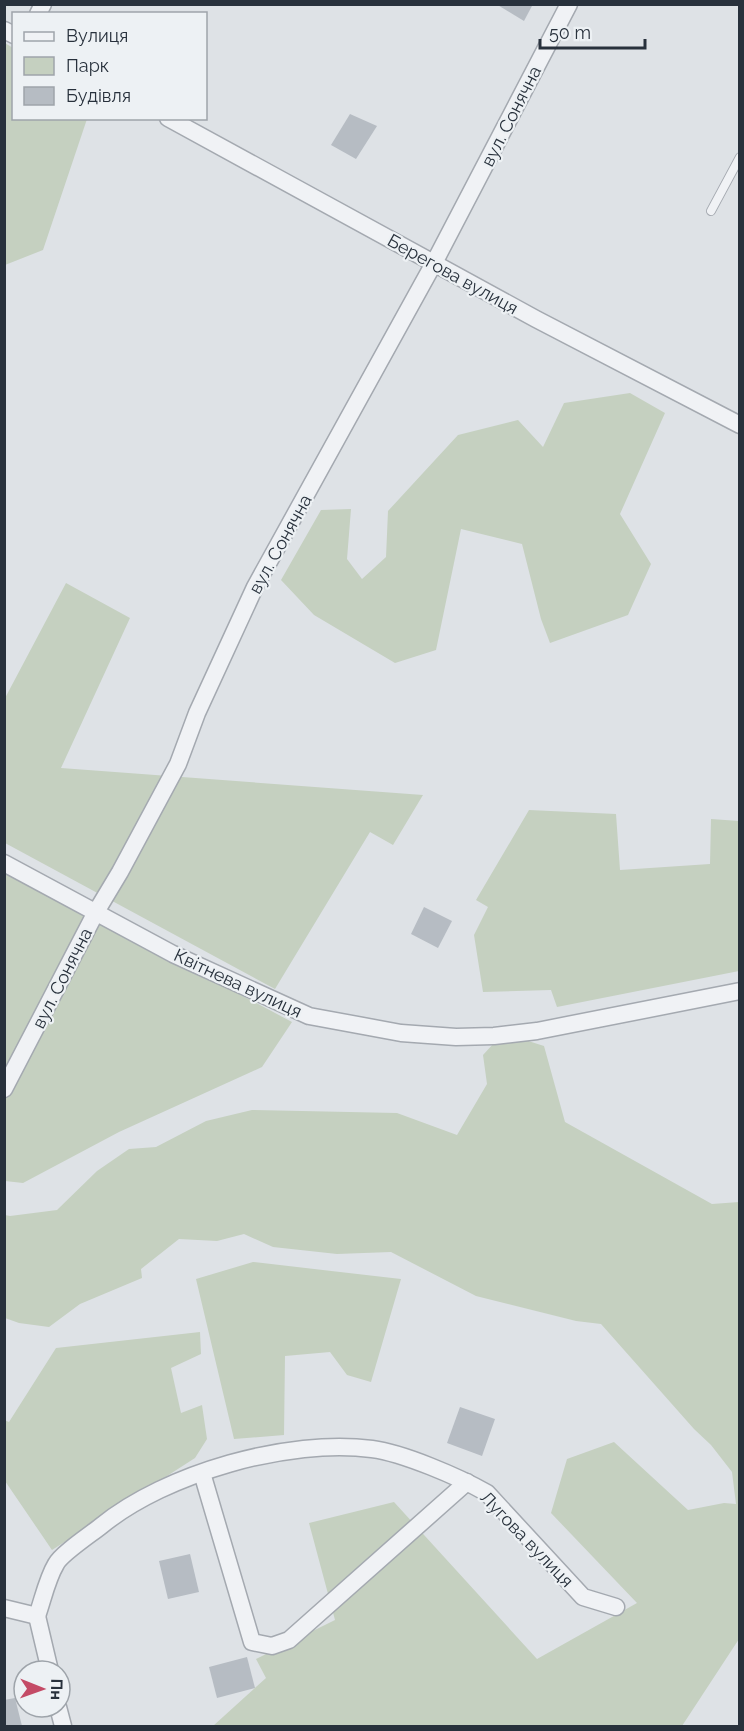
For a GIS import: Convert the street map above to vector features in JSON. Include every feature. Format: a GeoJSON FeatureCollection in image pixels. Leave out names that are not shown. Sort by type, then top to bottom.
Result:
{"type":"FeatureCollection","features":[{"type":"Feature","properties":{"kind":"street","name":"вул. Сонячна"},"geometry":{"type":"LineString","coordinates":[[4,1089],[96,912],[178,764],[197,713],[255,587],[434,263],[569,4]]}},
{"type":"Feature","properties":{"kind":"street","name":"Берегова вулиця"},"geometry":{"type":"LineString","coordinates":[[172,120],[536,319],[740,425]]}},
{"type":"Feature","properties":{"kind":"street","name":"Квітнева вулиця"},"geometry":{"type":"LineString","coordinates":[[4,863],[173,954],[309,1016],[401,1033],[456,1037],[494,1036],[537,1031],[740,991]]}},
{"type":"Feature","properties":{"kind":"street","name":"Лугова вулиця"},"geometry":{"type":"LineString","coordinates":[[37,1616],[56,1562],[116,1513],[160,1488],[237,1462],[289,1451],[337,1446],[374,1449],[467,1482],[487,1493],[583,1597],[616,1607]]}},
{"type":"Feature","properties":{"kind":"street"},"geometry":{"type":"LineString","coordinates":[[202,1473],[252,1642],[272,1646],[289,1640],[467,1482]]}},
{"type":"Feature","properties":{"kind":"street"},"geometry":{"type":"LineString","coordinates":[[4,1608],[37,1616],[47,1659]]}},
{"type":"Feature","properties":{"kind":"lane"},"geometry":{"type":"LineString","coordinates":[[711,212],[740,157]]}},
{"type":"Feature","properties":{"kind":"green space"},"geometry":{"type":"Polygon","coordinates":[[[5,43],[12,47],[12,120],[87,120],[43,250],[5,265],[5,43]]]}},
{"type":"Feature","properties":{"kind":"green space"},"geometry":{"type":"Polygon","coordinates":[[[630,393],[665,413],[620,514],[651,564],[628,615],[550,643],[541,619],[522,544],[461,529],[436,650],[395,663],[314,615],[281,580],[321,510],[351,509],[347,559],[362,579],[386,557],[388,511],[458,435],[518,420],[543,447],[564,403],[630,393]]]}},
{"type":"Feature","properties":{"kind":"green space"},"geometry":{"type":"Polygon","coordinates":[[[66,583],[130,618],[61,768],[423,795],[393,845],[370,832],[275,989],[5,843],[4,700],[66,583]]]}},
{"type":"Feature","properties":{"kind":"green space"},"geometry":{"type":"Polygon","coordinates":[[[529,810],[616,814],[620,870],[710,864],[711,819],[739,821],[739,971],[557,1007],[551,990],[483,992],[474,935],[488,907],[476,900],[529,810]]]}},
{"type":"Feature","properties":{"kind":"green space"},"geometry":{"type":"Polygon","coordinates":[[[4,872],[79,909],[292,1022],[262,1067],[119,1132],[23,1183],[5,1181],[4,872]]]}},
{"type":"Feature","properties":{"kind":"green space"},"geometry":{"type":"Polygon","coordinates":[[[522,1039],[544,1046],[565,1122],[712,1204],[739,1202],[739,1639],[682,1726],[213,1726],[266,1678],[256,1659],[335,1620],[309,1523],[394,1502],[537,1659],[637,1603],[551,1513],[567,1459],[614,1442],[688,1510],[724,1503],[736,1504],[732,1472],[711,1445],[694,1429],[601,1324],[576,1321],[476,1296],[391,1252],[337,1254],[273,1247],[244,1234],[217,1241],[179,1239],[141,1269],[142,1278],[80,1304],[49,1327],[19,1323],[5,1318],[5,1215],[57,1210],[97,1171],[129,1149],[156,1147],[206,1121],[252,1110],[397,1113],[457,1135],[487,1084],[483,1055],[494,1043],[522,1039]]]}},
{"type":"Feature","properties":{"kind":"green space"},"geometry":{"type":"Polygon","coordinates":[[[253,1262],[401,1279],[371,1382],[347,1375],[330,1352],[285,1356],[284,1435],[234,1439],[196,1279],[253,1262]]]}},
{"type":"Feature","properties":{"kind":"green space"},"geometry":{"type":"Polygon","coordinates":[[[200,1332],[201,1354],[171,1368],[181,1413],[202,1405],[207,1439],[195,1458],[52,1550],[5,1481],[4,1420],[9,1422],[56,1348],[200,1332]]]}},
{"type":"Feature","properties":{"kind":"building"},"geometry":{"type":"Polygon","coordinates":[[[496,4],[533,4],[524,21],[496,4]]]}},
{"type":"Feature","properties":{"kind":"building"},"geometry":{"type":"Polygon","coordinates":[[[350,114],[377,126],[356,159],[331,145],[350,114]]]}},
{"type":"Feature","properties":{"kind":"building"},"geometry":{"type":"Polygon","coordinates":[[[424,907],[452,921],[438,948],[411,934],[424,907]]]}},
{"type":"Feature","properties":{"kind":"building"},"geometry":{"type":"Polygon","coordinates":[[[460,1407],[495,1419],[482,1456],[447,1443],[460,1407]]]}},
{"type":"Feature","properties":{"kind":"building"},"geometry":{"type":"Polygon","coordinates":[[[190,1554],[199,1592],[168,1599],[159,1561],[190,1554]]]}},
{"type":"Feature","properties":{"kind":"building"},"geometry":{"type":"Polygon","coordinates":[[[247,1657],[255,1688],[217,1698],[209,1667],[247,1657]]]}},
{"type":"Feature","properties":{"kind":"building"},"geometry":{"type":"Polygon","coordinates":[[[12,1699],[12,1719],[20,1719],[22,1726],[4,1726],[4,1700],[12,1699]]]}}]}
